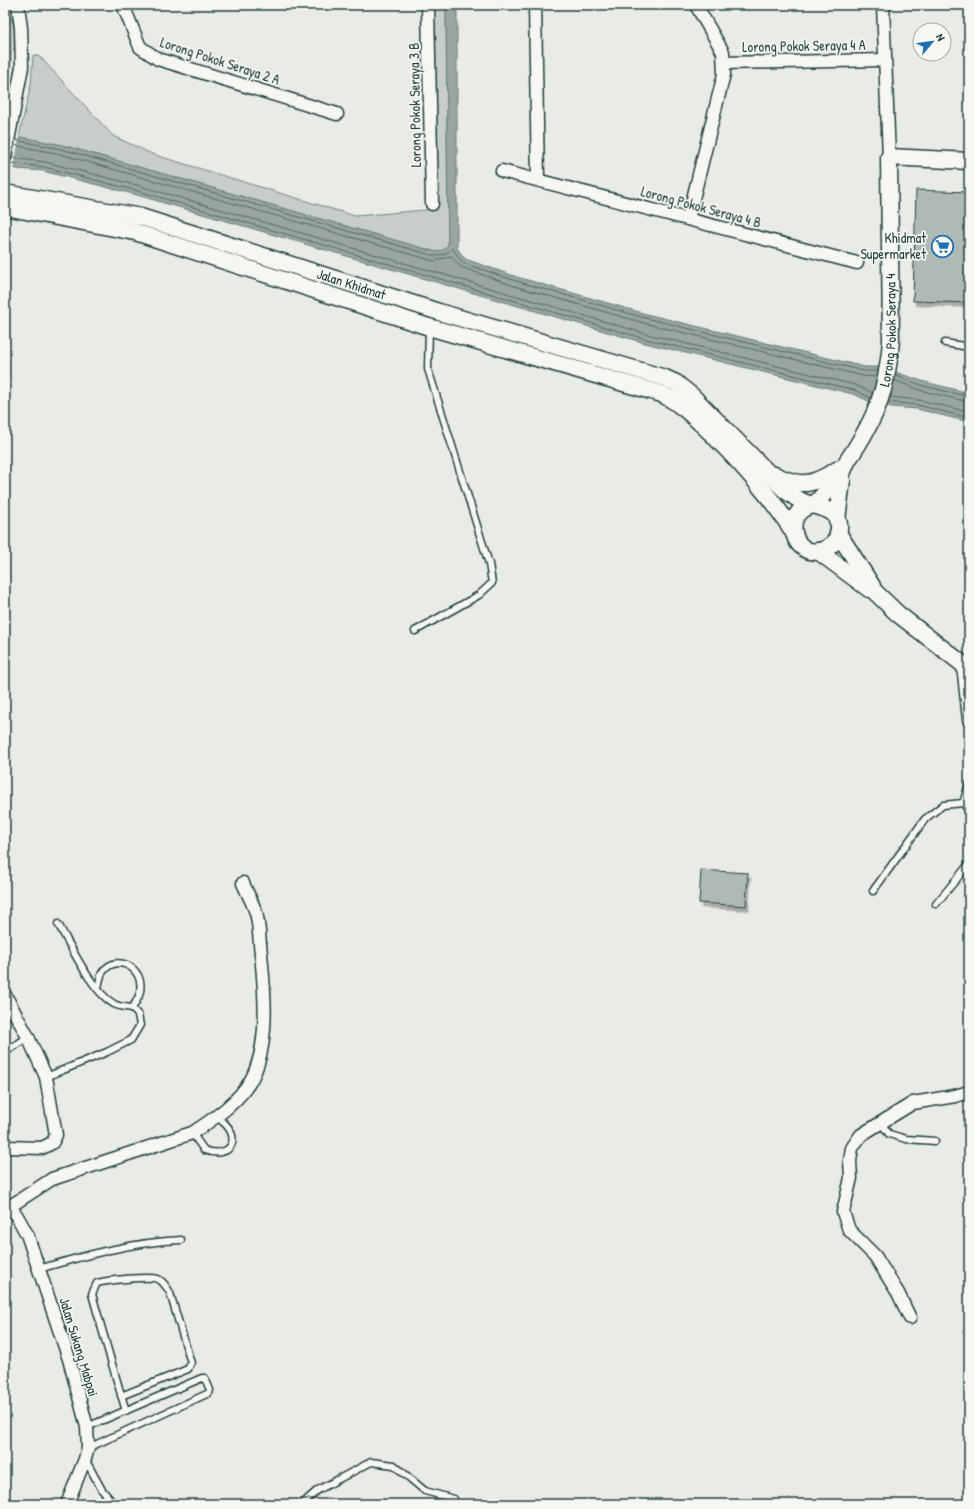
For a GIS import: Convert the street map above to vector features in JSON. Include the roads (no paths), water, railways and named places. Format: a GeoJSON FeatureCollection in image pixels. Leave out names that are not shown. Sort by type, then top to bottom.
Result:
{"type":"FeatureCollection","features":[{"type":"Feature","properties":{"kind":"street"},"geometry":{"type":"LineString","coordinates":[[5,157],[22,67],[23,46],[18,5]]}},
{"type":"Feature","properties":{"kind":"street","name":"Lorong Pokok Seraya 2 A"},"geometry":{"type":"LineString","coordinates":[[123,5],[140,47],[158,58],[337,114]]}},
{"type":"Feature","properties":{"kind":"street","name":"Lorong Pokok Seraya 3 B"},"geometry":{"type":"LineString","coordinates":[[428,5],[432,204]]}},
{"type":"Feature","properties":{"kind":"street"},"geometry":{"type":"LineString","coordinates":[[535,5],[538,180]]}},
{"type":"Feature","properties":{"kind":"street","name":"Lorong Pokok Seraya 4 A"},"geometry":{"type":"LineString","coordinates":[[688,219],[724,74],[723,52],[696,5]]}},
{"type":"Feature","properties":{"kind":"street","name":"Lorong Pokok Seraya 4"},"geometry":{"type":"LineString","coordinates":[[814,505],[843,470],[866,432],[879,405],[889,369],[891,341],[889,157],[883,5]]}},
{"type":"Feature","properties":{"kind":"street","name":"Lorong Pokok Seraya 4 A"},"geometry":{"type":"LineString","coordinates":[[724,63],[884,60]]}},
{"type":"Feature","properties":{"kind":"street"},"geometry":{"type":"LineString","coordinates":[[889,157],[969,161]]}},
{"type":"Feature","properties":{"kind":"street","name":"Lorong Pokok Seraya 4 B"},"geometry":{"type":"LineString","coordinates":[[502,171],[857,263]]}},
{"type":"Feature","properties":{"kind":"street","name":"Jalan Khidmat"},"geometry":{"type":"LineString","coordinates":[[5,193],[141,218],[439,312],[665,378],[676,383],[692,396],[785,490],[802,501],[814,505]]}},
{"type":"Feature","properties":{"kind":"street"},"geometry":{"type":"LineString","coordinates":[[5,208],[135,232],[430,327],[662,394],[676,401],[733,455],[762,487],[794,533],[797,541],[804,547],[818,551],[869,589],[872,589],[898,614],[966,667],[969,723]]}},
{"type":"Feature","properties":{"kind":"street"},"geometry":{"type":"LineString","coordinates":[[763,468],[776,476],[802,484],[812,483],[843,470],[838,526],[831,545],[818,551]]}},
{"type":"Feature","properties":{"kind":"street"},"geometry":{"type":"LineString","coordinates":[[794,533],[794,521],[798,514],[804,509],[814,505],[827,508],[872,586],[872,589]]}},
{"type":"Feature","properties":{"kind":"street"},"geometry":{"type":"LineString","coordinates":[[7,1206],[52,1179],[192,1133],[216,1117],[233,1102],[252,1079],[260,1056],[264,1020],[264,979],[256,914],[243,883]]}},
{"type":"Feature","properties":{"kind":"street"},"geometry":{"type":"LineString","coordinates":[[5,995],[28,1037],[46,1077],[56,1135],[52,1143],[42,1148],[5,1147]]}},
{"type":"Feature","properties":{"kind":"street"},"geometry":{"type":"LineString","coordinates":[[910,1318],[898,1293],[876,1256],[849,1230],[843,1212],[851,1178],[850,1161],[852,1148],[861,1135],[913,1103],[955,1096],[969,1092]]}},
{"type":"Feature","properties":{"kind":"street","name":"Jalan Sukang Mabpai"},"geometry":{"type":"LineString","coordinates":[[7,1206],[27,1234],[69,1360],[87,1427],[86,1454],[67,1504]]}},
{"type":"Feature","properties":{"kind":"lane"},"geometry":{"type":"LineString","coordinates":[[415,631],[479,595],[492,584],[490,564],[428,369],[430,327]]}},
{"type":"Feature","properties":{"kind":"lane"},"geometry":{"type":"LineString","coordinates":[[945,343],[969,347]]}},
{"type":"Feature","properties":{"kind":"lane"},"geometry":{"type":"LineString","coordinates":[[963,803],[969,784]]}},
{"type":"Feature","properties":{"kind":"lane"},"geometry":{"type":"LineString","coordinates":[[963,803],[969,811]]}},
{"type":"Feature","properties":{"kind":"lane"},"geometry":{"type":"LineString","coordinates":[[872,891],[929,815],[943,805],[963,803]]}},
{"type":"Feature","properties":{"kind":"lane"},"geometry":{"type":"LineString","coordinates":[[936,904],[969,864]]}},
{"type":"Feature","properties":{"kind":"lane"},"geometry":{"type":"LineString","coordinates":[[46,1077],[107,1052],[131,1040],[140,1025],[138,1015],[132,1008],[116,1005],[106,999],[81,966],[58,924]]}},
{"type":"Feature","properties":{"kind":"lane"},"geometry":{"type":"LineString","coordinates":[[98,988],[102,973],[107,968],[116,964],[125,964],[134,968],[139,977],[141,990],[138,1000],[132,1008]]}},
{"type":"Feature","properties":{"kind":"lane"},"geometry":{"type":"LineString","coordinates":[[5,1052],[28,1037]]}},
{"type":"Feature","properties":{"kind":"lane"},"geometry":{"type":"LineString","coordinates":[[192,1133],[204,1150],[217,1153],[224,1151],[234,1140],[232,1131],[223,1121],[216,1117]]}},
{"type":"Feature","properties":{"kind":"lane"},"geometry":{"type":"LineString","coordinates":[[881,1123],[889,1134],[894,1136],[906,1139],[935,1141]]}},
{"type":"Feature","properties":{"kind":"lane"},"geometry":{"type":"LineString","coordinates":[[39,1269],[151,1241],[181,1240]]}},
{"type":"Feature","properties":{"kind":"lane"},"geometry":{"type":"LineString","coordinates":[[121,1396],[188,1369],[191,1364],[170,1293],[165,1284],[156,1279],[107,1280],[97,1283],[92,1294],[121,1396],[126,1411]]}},
{"type":"Feature","properties":{"kind":"lane"},"geometry":{"type":"LineString","coordinates":[[87,1427],[202,1378],[205,1378],[210,1390],[208,1393],[86,1454],[102,1490],[114,1504]]}},
{"type":"Feature","properties":{"kind":"lane"},"geometry":{"type":"LineString","coordinates":[[302,1504],[318,1490],[371,1462],[394,1466],[425,1491],[454,1499]]}},
{"type":"Feature","properties":{"kind":"water"},"geometry":{"type":"Polygon","coordinates":[[[446,5],[457,5],[457,248],[465,259],[517,277],[646,314],[865,367],[880,367],[925,382],[969,393],[969,422],[917,409],[892,407],[871,402],[853,394],[645,343],[137,195],[43,171],[17,169],[5,166],[5,134],[62,145],[436,252],[443,250],[448,245],[446,5]]]}},
{"type":"Feature","properties":{"kind":"place","name":"Khidmat Supermarket"},"geometry":{"type":"Point","coordinates":[942,246]}}]}
